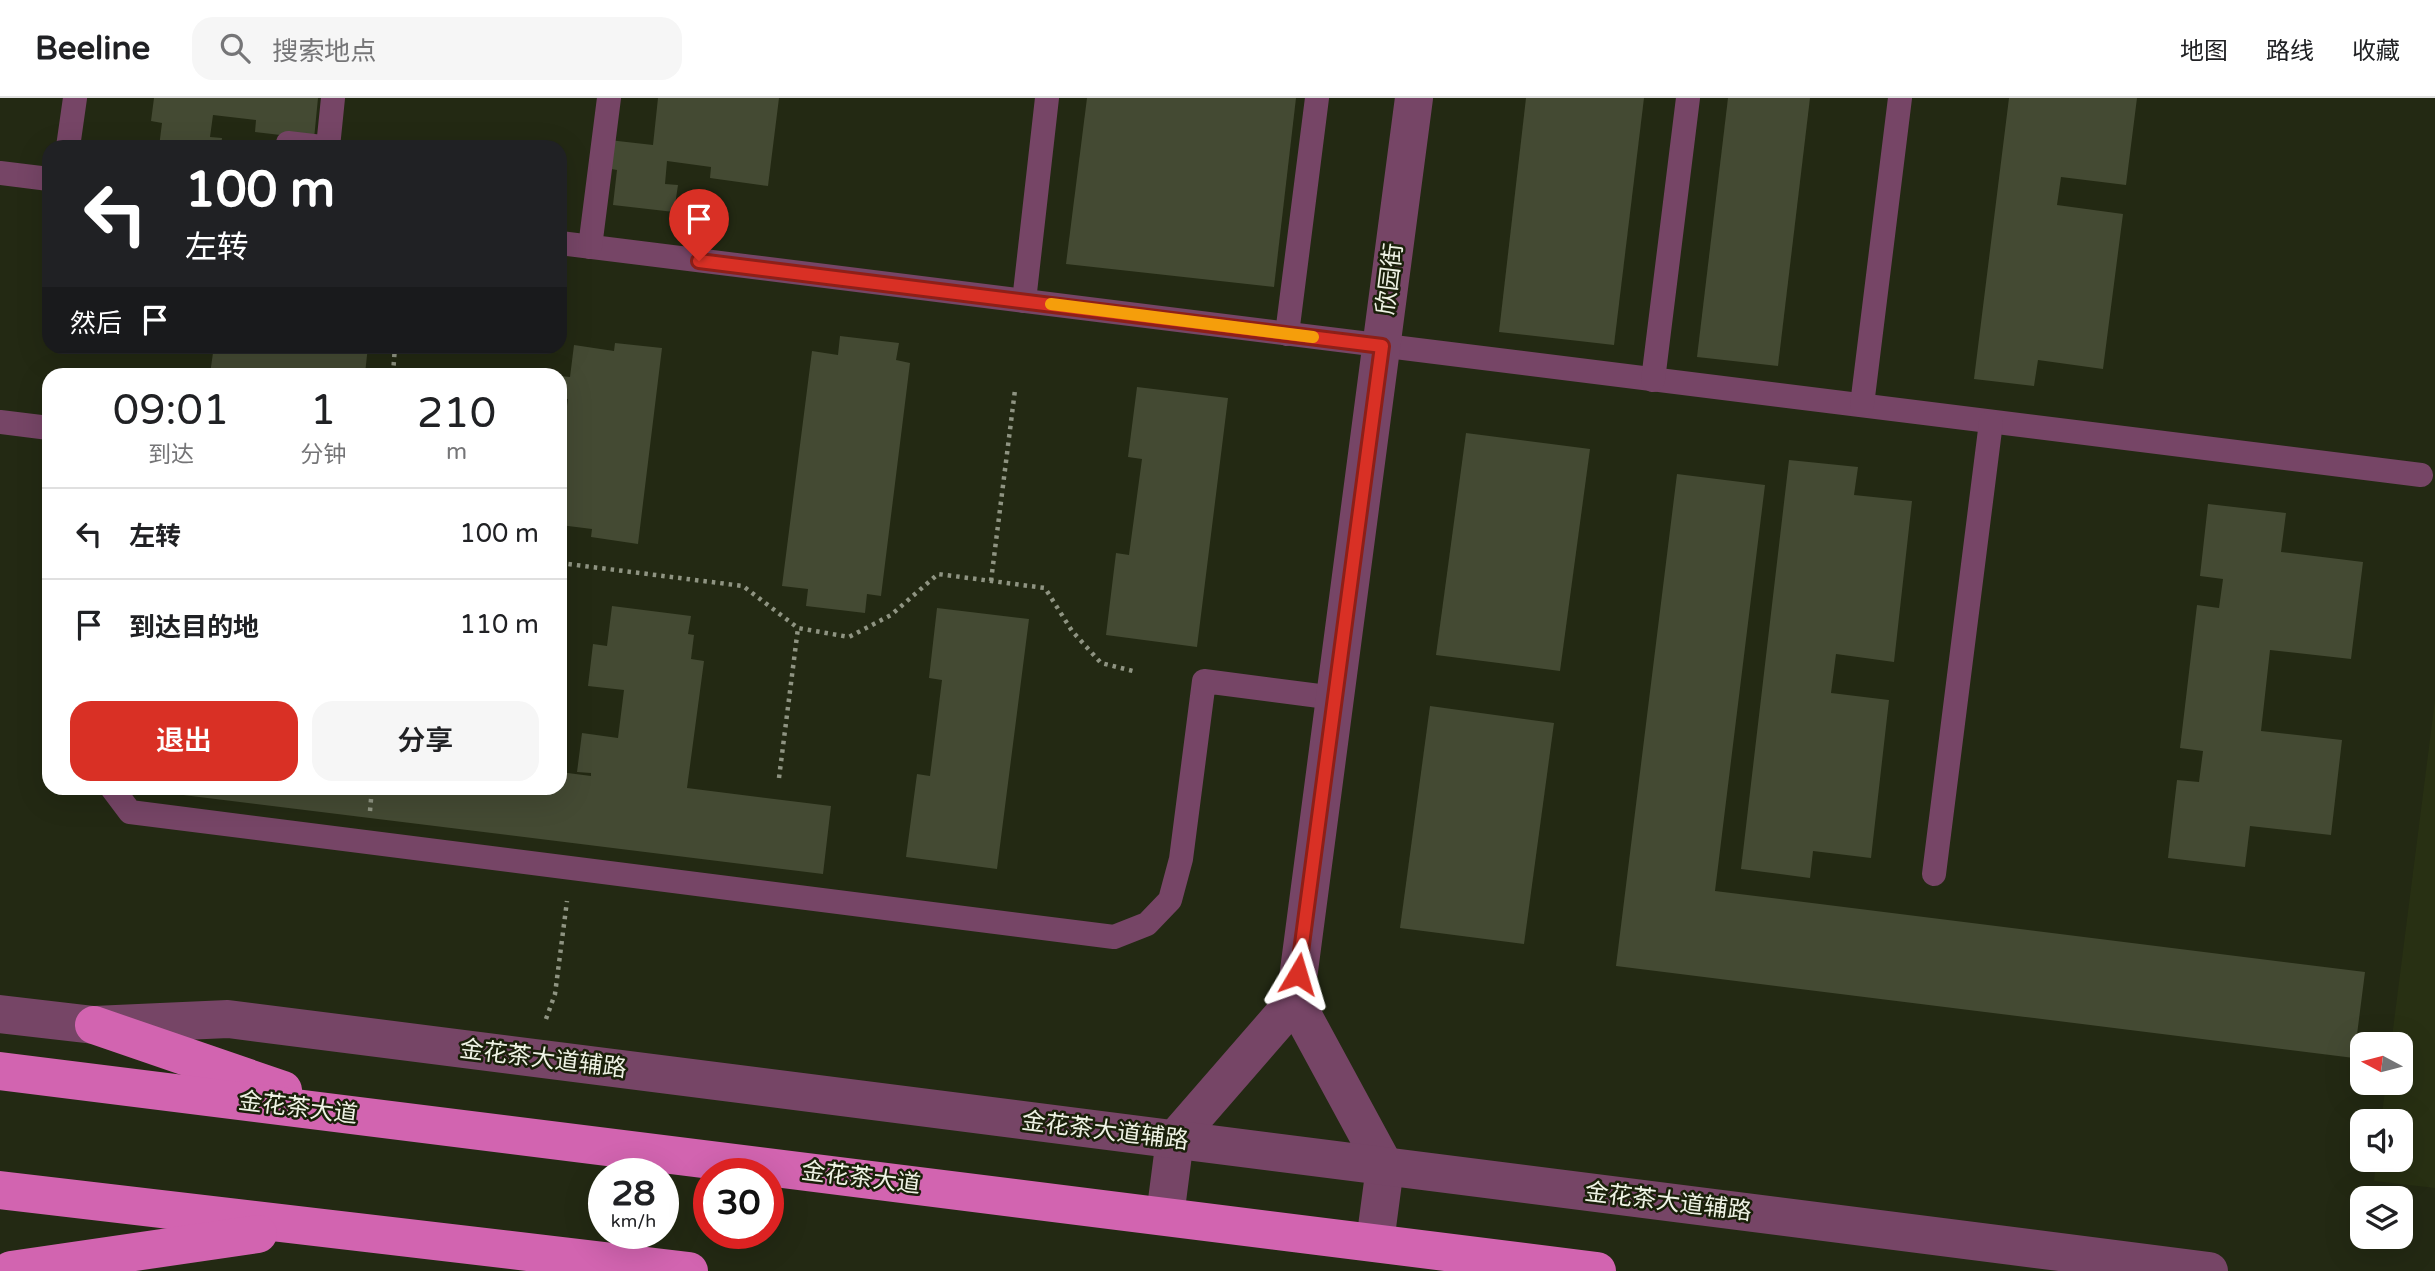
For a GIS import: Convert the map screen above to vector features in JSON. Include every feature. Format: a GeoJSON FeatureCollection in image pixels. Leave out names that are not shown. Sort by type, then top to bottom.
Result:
{"type":"FeatureCollection","features":[{"type":"Feature","properties":{"kind":"highway"},"geometry":{"type":"LineString","coordinates":[[94,1026],[358,1115]]}},
{"type":"Feature","properties":{"kind":"highway","name":"金花茶大道"},"geometry":{"type":"LineString","coordinates":[[0,1071],[1597,1271]]}},
{"type":"Feature","properties":{"kind":"highway"},"geometry":{"type":"LineString","coordinates":[[0,1189],[689,1271]]}},
{"type":"Feature","properties":{"kind":"highway"},"geometry":{"type":"LineString","coordinates":[[10,1271],[310,1226]]}},
{"type":"Feature","properties":{"kind":"street","name":"欣园街"},"geometry":{"type":"LineString","coordinates":[[1295,1002],[1414,98]]}},
{"type":"Feature","properties":{"kind":"street"},"geometry":{"type":"LineString","coordinates":[[0,995],[94,1026]]}},
{"type":"Feature","properties":{"kind":"street"},"geometry":{"type":"LineString","coordinates":[[1165,1216],[1175,1139],[1295,1002],[1385,1167],[1375,1242]]}},
{"type":"Feature","properties":{"kind":"street","name":"金花茶大道辅路"},"geometry":{"type":"LineString","coordinates":[[0,1014],[94,1026],[228,1019],[2209,1271]]}},
{"type":"Feature","properties":{"kind":"street"},"geometry":{"type":"LineString","coordinates":[[0,1266],[17,1271]]}},
{"type":"Feature","properties":{"kind":"lane"},"geometry":{"type":"LineString","coordinates":[[69,140],[75,98]]}},
{"type":"Feature","properties":{"kind":"lane"},"geometry":{"type":"LineString","coordinates":[[329,140],[333,98]]}},
{"type":"Feature","properties":{"kind":"lane"},"geometry":{"type":"LineString","coordinates":[[590,247],[609,98]]}},
{"type":"Feature","properties":{"kind":"lane"},"geometry":{"type":"LineString","coordinates":[[1024,301],[1047,98]]}},
{"type":"Feature","properties":{"kind":"lane"},"geometry":{"type":"LineString","coordinates":[[1287,334],[1317,98]]}},
{"type":"Feature","properties":{"kind":"lane"},"geometry":{"type":"LineString","coordinates":[[1653,380],[1688,98]]}},
{"type":"Feature","properties":{"kind":"lane"},"geometry":{"type":"LineString","coordinates":[[1862,405],[1900,98]]}},
{"type":"Feature","properties":{"kind":"lane"},"geometry":{"type":"LineString","coordinates":[[0,173],[42,178]]}},
{"type":"Feature","properties":{"kind":"lane"},"geometry":{"type":"LineString","coordinates":[[567,244],[2421,475]]}},
{"type":"Feature","properties":{"kind":"lane"},"geometry":{"type":"LineString","coordinates":[[0,422],[42,427]]}},
{"type":"Feature","properties":{"kind":"lane"},"geometry":{"type":"LineString","coordinates":[[1934,874],[1991,422]]}},
{"type":"Feature","properties":{"kind":"lane"},"geometry":{"type":"LineString","coordinates":[[117,795],[130,813],[1114,937],[1147,924],[1170,900],[1181,859],[1204,681],[1335,698]]}},
{"type":"Feature","properties":{"kind":"path"},"geometry":{"type":"LineString","coordinates":[[991,581],[1015,390]]}},
{"type":"Feature","properties":{"kind":"path"},"geometry":{"type":"LineString","coordinates":[[567,564],[743,586],[798,628],[849,637],[891,615],[938,574],[1045,588],[1072,631],[1101,663],[1133,671]]}},
{"type":"Feature","properties":{"kind":"path"},"geometry":{"type":"LineString","coordinates":[[779,778],[798,628]]}},
{"type":"Feature","properties":{"kind":"path"},"geometry":{"type":"LineString","coordinates":[[369,818],[371,795]]}},
{"type":"Feature","properties":{"kind":"path"},"geometry":{"type":"LineString","coordinates":[[531,1058],[555,994],[571,869]]}},
{"type":"Feature","properties":{"kind":"shaded area"},"geometry":{"type":"Polygon","coordinates":[[[2435,700],[2435,1188],[2374,1181],[2375,1172],[2413,1172],[2413,1109],[2383,1109],[2384,1096],[2413,1096],[2413,1032],[2393,1032],[2435,700]]]}},
{"type":"Feature","properties":{"kind":"building"},"geometry":{"type":"Polygon","coordinates":[[[154,98],[318,98],[314,139],[255,132],[256,120],[213,115],[210,137],[222,140],[160,140],[162,123],[151,121],[154,98]]]}},
{"type":"Feature","properties":{"kind":"building"},"geometry":{"type":"Polygon","coordinates":[[[658,98],[779,98],[768,186],[710,178],[711,167],[667,161],[665,184],[678,185],[674,212],[613,205],[617,170],[606,168],[609,140],[653,145],[658,98]]]}},
{"type":"Feature","properties":{"kind":"building"},"geometry":{"type":"Polygon","coordinates":[[[1087,98],[1296,98],[1274,287],[1066,264],[1087,98]]]}},
{"type":"Feature","properties":{"kind":"building"},"geometry":{"type":"Polygon","coordinates":[[[1526,98],[1644,98],[1614,345],[1499,332],[1526,98]]]}},
{"type":"Feature","properties":{"kind":"building"},"geometry":{"type":"Polygon","coordinates":[[[1728,98],[1810,98],[1778,366],[1697,357],[1728,98]]]}},
{"type":"Feature","properties":{"kind":"building"},"geometry":{"type":"Polygon","coordinates":[[[2009,98],[2137,98],[2126,185],[2061,177],[2057,205],[2123,214],[2103,369],[2038,360],[2034,386],[1974,379],[2009,98]]]}},
{"type":"Feature","properties":{"kind":"building"},"geometry":{"type":"Polygon","coordinates":[[[840,336],[899,343],[896,360],[910,363],[881,596],[867,594],[865,613],[806,606],[808,589],[782,586],[812,351],[838,355],[840,336]]]}},
{"type":"Feature","properties":{"kind":"building"},"geometry":{"type":"Polygon","coordinates":[[[615,343],[662,348],[638,544],[591,537],[592,529],[567,526],[567,377],[570,377],[574,345],[614,351],[615,343]]]}},
{"type":"Feature","properties":{"kind":"building"},"geometry":{"type":"Polygon","coordinates":[[[213,354],[367,354],[366,368],[211,368],[213,354]]]}},
{"type":"Feature","properties":{"kind":"building"},"geometry":{"type":"Polygon","coordinates":[[[1137,387],[1228,398],[1197,647],[1106,635],[1116,553],[1129,555],[1142,459],[1128,457],[1137,387]]]}},
{"type":"Feature","properties":{"kind":"building"},"geometry":{"type":"Polygon","coordinates":[[[1466,433],[1590,449],[1560,671],[1436,655],[1466,433]]]}},
{"type":"Feature","properties":{"kind":"building"},"geometry":{"type":"Polygon","coordinates":[[[1789,460],[1858,467],[1854,495],[1912,501],[1894,662],[1836,654],[1831,693],[1889,700],[1871,858],[1813,851],[1810,878],[1741,869],[1789,460]]]}},
{"type":"Feature","properties":{"kind":"building"},"geometry":{"type":"Polygon","coordinates":[[[1677,474],[1765,485],[1715,891],[2365,972],[2357,1032],[2350,1032],[2350,1058],[1616,966],[1677,474]]]}},
{"type":"Feature","properties":{"kind":"building"},"geometry":{"type":"Polygon","coordinates":[[[2208,504],[2286,513],[2281,552],[2363,562],[2351,659],[2270,650],[2261,731],[2342,740],[2331,835],[2250,826],[2245,867],[2168,858],[2177,780],[2199,782],[2203,751],[2180,748],[2197,605],[2219,608],[2223,579],[2200,576],[2208,504]]]}},
{"type":"Feature","properties":{"kind":"building"},"geometry":{"type":"Polygon","coordinates":[[[612,606],[691,616],[688,634],[694,635],[691,659],[704,661],[687,788],[831,806],[823,874],[183,795],[567,795],[567,773],[591,776],[591,773],[577,772],[582,733],[618,738],[624,690],[588,686],[593,644],[607,646],[612,606]]]}},
{"type":"Feature","properties":{"kind":"building"},"geometry":{"type":"Polygon","coordinates":[[[937,608],[1029,619],[997,869],[906,857],[917,774],[930,776],[942,680],[929,678],[937,608]]]}},
{"type":"Feature","properties":{"kind":"building"},"geometry":{"type":"Polygon","coordinates":[[[1430,706],[1554,723],[1524,944],[1400,928],[1430,706]]]}},
{"type":"Feature","properties":{"kind":"slow traffic"},"geometry":{"type":"LineString","coordinates":[[1051,304],[1313,337]]}},
{"type":"Feature","properties":{"kind":"route"},"geometry":{"type":"LineString","coordinates":[[699,261],[1382,346],[1298,974]]}}]}
